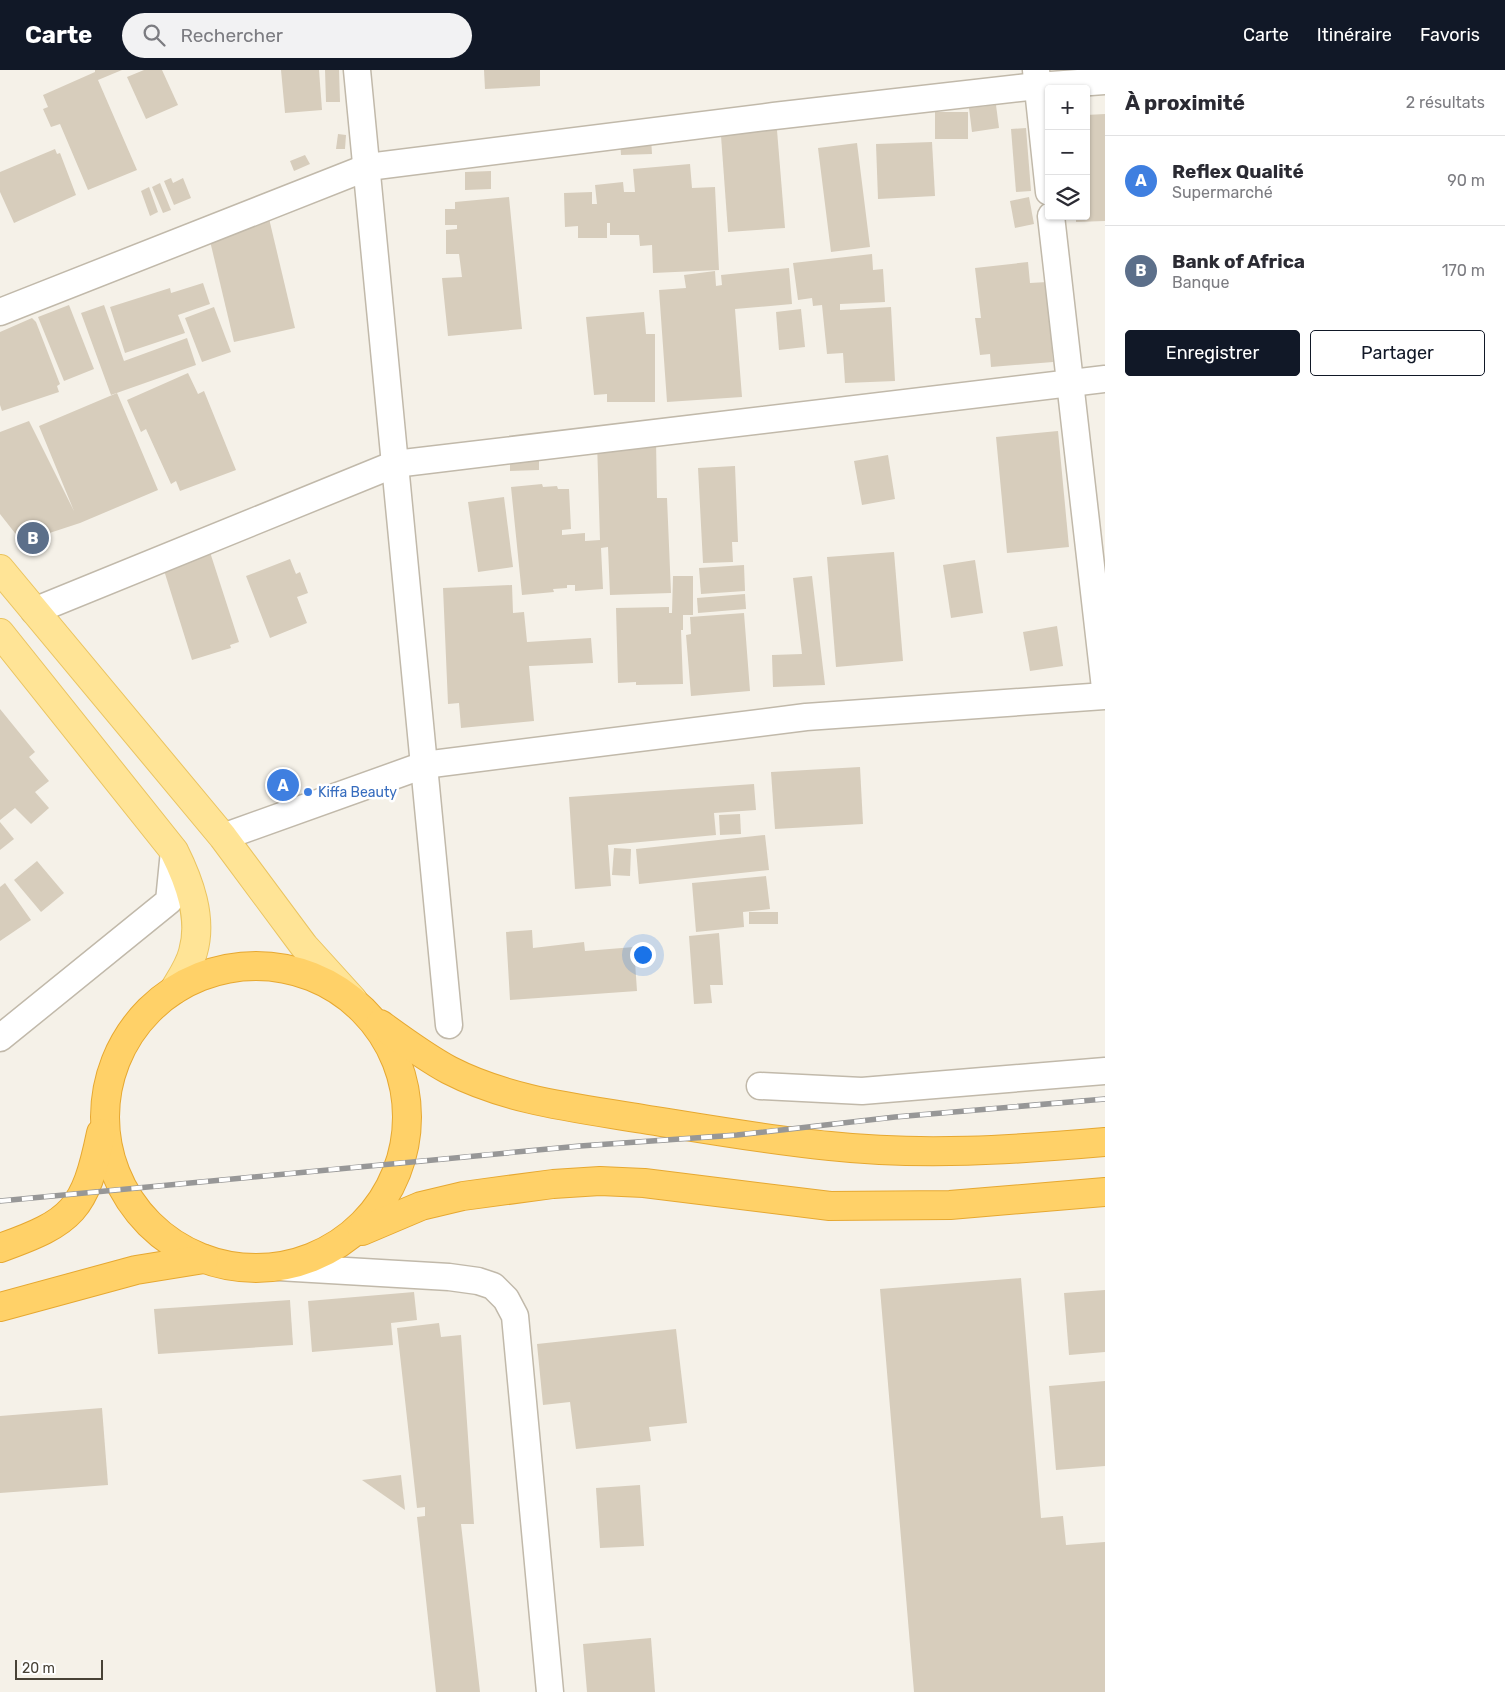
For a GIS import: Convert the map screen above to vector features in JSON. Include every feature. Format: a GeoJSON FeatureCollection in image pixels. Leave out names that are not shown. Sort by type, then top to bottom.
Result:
{"type":"FeatureCollection","features":[{"type":"Feature","properties":{"kind":"highway"},"geometry":{"type":"LineString","coordinates":[[0,1248],[49,1230],[71,1212],[85,1192],[93,1170],[111,1073],[126,1040],[142,1017],[157,1002],[174,990],[213,972],[231,968],[268,967],[287,969],[322,981],[450,1070],[496,1089],[541,1103],[831,1147],[952,1151],[1027,1149],[1105,1142]]}},
{"type":"Feature","properties":{"kind":"highway"},"geometry":{"type":"LineString","coordinates":[[347,1238],[361,1226],[385,1197],[400,1164],[407,1132],[407,1103],[402,1074],[391,1047],[361,1008]]}},
{"type":"Feature","properties":{"kind":"highway"},"geometry":{"type":"LineString","coordinates":[[104,1114],[109,1156],[116,1176],[142,1218],[164,1237],[204,1259],[241,1268],[278,1267],[314,1256],[389,1217],[421,1206],[464,1196],[553,1184],[590,1182],[644,1183],[830,1206],[950,1205],[1105,1192]]}},
{"type":"Feature","properties":{"kind":"highway"},"geometry":{"type":"LineString","coordinates":[[0,1307],[136,1270],[204,1259]]}},
{"type":"Feature","properties":{"kind":"main road"},"geometry":{"type":"LineString","coordinates":[[0,569],[223,837],[304,946],[361,1008]]}},
{"type":"Feature","properties":{"kind":"main road"},"geometry":{"type":"LineString","coordinates":[[1,636],[174,851],[190,886],[196,929],[194,951],[174,990]]}},
{"type":"Feature","properties":{"kind":"street"},"geometry":{"type":"LineString","coordinates":[[356,70],[368,167],[449,1025]]}},
{"type":"Feature","properties":{"kind":"street"},"geometry":{"type":"LineString","coordinates":[[1036,78],[1047,175]]}},
{"type":"Feature","properties":{"kind":"street"},"geometry":{"type":"LineString","coordinates":[[0,312],[368,167],[774,116],[1036,78],[1105,82]]}},
{"type":"Feature","properties":{"kind":"street"},"geometry":{"type":"LineString","coordinates":[[1051,220],[1105,688]]}},
{"type":"Feature","properties":{"kind":"street"},"geometry":{"type":"LineString","coordinates":[[34,611],[395,464],[1105,378]]}},
{"type":"Feature","properties":{"kind":"street"},"geometry":{"type":"LineString","coordinates":[[223,837],[424,765],[806,717],[1105,696]]}},
{"type":"Feature","properties":{"kind":"street"},"geometry":{"type":"LineString","coordinates":[[0,1038],[169,901],[174,851]]}},
{"type":"Feature","properties":{"kind":"street"},"geometry":{"type":"LineString","coordinates":[[760,1086],[862,1092],[1105,1071]]}},
{"type":"Feature","properties":{"kind":"street"},"geometry":{"type":"LineString","coordinates":[[278,1267],[449,1277],[478,1281],[493,1286],[506,1299],[515,1316],[550,1692]]}},
{"type":"Feature","properties":{"kind":"building"},"geometry":{"type":"Polygon","coordinates":[[[95,70],[122,70],[98,80],[137,170],[88,190],[60,124],[51,127],[43,109],[48,107],[43,95],[95,72],[95,70]]]}},
{"type":"Feature","properties":{"kind":"building"},"geometry":{"type":"Polygon","coordinates":[[[144,70],[162,70],[178,105],[146,119],[127,77],[144,70]]]}},
{"type":"Feature","properties":{"kind":"building"},"geometry":{"type":"Polygon","coordinates":[[[281,70],[319,70],[322,110],[285,113],[281,70]]]}},
{"type":"Feature","properties":{"kind":"building"},"geometry":{"type":"Polygon","coordinates":[[[325,70],[339,70],[340,102],[326,102],[325,70]]]}},
{"type":"Feature","properties":{"kind":"building"},"geometry":{"type":"Polygon","coordinates":[[[484,70],[540,70],[540,86],[485,89],[484,70]]]}},
{"type":"Feature","properties":{"kind":"building"},"geometry":{"type":"Polygon","coordinates":[[[996,105],[999,128],[972,132],[969,108],[996,105]]]}},
{"type":"Feature","properties":{"kind":"building"},"geometry":{"type":"Polygon","coordinates":[[[935,112],[968,112],[968,139],[935,139],[935,112]]]}},
{"type":"Feature","properties":{"kind":"building"},"geometry":{"type":"Polygon","coordinates":[[[1105,114],[1105,221],[1076,222],[1076,220],[1090,220],[1090,115],[1105,114]]]}},
{"type":"Feature","properties":{"kind":"building"},"geometry":{"type":"Polygon","coordinates":[[[776,118],[785,228],[728,232],[720,122],[776,118]]]}},
{"type":"Feature","properties":{"kind":"building"},"geometry":{"type":"Polygon","coordinates":[[[1026,128],[1031,191],[1016,192],[1011,129],[1026,128]]]}},
{"type":"Feature","properties":{"kind":"building"},"geometry":{"type":"Polygon","coordinates":[[[338,134],[346,135],[345,149],[336,149],[338,134]]]}},
{"type":"Feature","properties":{"kind":"building"},"geometry":{"type":"Polygon","coordinates":[[[620,138],[651,138],[652,154],[621,155],[620,138]]]}},
{"type":"Feature","properties":{"kind":"building"},"geometry":{"type":"Polygon","coordinates":[[[932,142],[935,196],[878,199],[876,144],[932,142]]]}},
{"type":"Feature","properties":{"kind":"building"},"geometry":{"type":"Polygon","coordinates":[[[857,143],[870,247],[831,252],[818,148],[857,143]]]}},
{"type":"Feature","properties":{"kind":"building"},"geometry":{"type":"Polygon","coordinates":[[[55,149],[57,154],[60,153],[76,195],[14,223],[0,192],[0,172],[55,149]]]}},
{"type":"Feature","properties":{"kind":"building"},"geometry":{"type":"Polygon","coordinates":[[[305,155],[310,164],[294,171],[290,161],[305,155]]]}},
{"type":"Feature","properties":{"kind":"building"},"geometry":{"type":"Polygon","coordinates":[[[690,164],[692,188],[715,187],[719,270],[653,273],[652,245],[640,246],[639,235],[610,235],[610,223],[607,223],[607,238],[578,238],[578,226],[565,227],[564,193],[592,192],[592,204],[597,204],[595,185],[623,182],[624,192],[635,192],[633,169],[690,164]]]}},
{"type":"Feature","properties":{"kind":"building"},"geometry":{"type":"Polygon","coordinates":[[[491,171],[491,189],[465,190],[465,172],[491,171]]]}},
{"type":"Feature","properties":{"kind":"building"},"geometry":{"type":"Polygon","coordinates":[[[171,178],[173,183],[183,178],[191,198],[174,205],[164,181],[171,178]]]}},
{"type":"Feature","properties":{"kind":"building"},"geometry":{"type":"Polygon","coordinates":[[[160,183],[171,210],[163,213],[152,187],[160,183]]]}},
{"type":"Feature","properties":{"kind":"building"},"geometry":{"type":"Polygon","coordinates":[[[149,187],[158,212],[150,216],[141,191],[149,187]]]}},
{"type":"Feature","properties":{"kind":"building"},"geometry":{"type":"Polygon","coordinates":[[[509,197],[522,329],[448,336],[442,278],[462,277],[459,254],[446,254],[446,230],[457,229],[457,225],[445,225],[445,209],[455,209],[455,202],[509,197]]]}},
{"type":"Feature","properties":{"kind":"building"},"geometry":{"type":"Polygon","coordinates":[[[1029,197],[1034,224],[1015,228],[1010,201],[1029,197]]]}},
{"type":"Feature","properties":{"kind":"building"},"geometry":{"type":"Polygon","coordinates":[[[267,210],[295,328],[234,342],[206,224],[267,210]]]}},
{"type":"Feature","properties":{"kind":"building"},"geometry":{"type":"Polygon","coordinates":[[[872,254],[873,270],[883,269],[885,302],[840,304],[840,310],[891,307],[895,381],[845,383],[843,353],[827,354],[822,305],[813,306],[812,298],[798,300],[793,263],[872,254]]]}},
{"type":"Feature","properties":{"kind":"building"},"geometry":{"type":"Polygon","coordinates":[[[1028,262],[1030,283],[1047,282],[1053,362],[991,367],[990,354],[980,355],[975,318],[981,318],[975,268],[1028,262]]]}},
{"type":"Feature","properties":{"kind":"building"},"geometry":{"type":"Polygon","coordinates":[[[789,268],[792,304],[735,309],[742,397],[667,402],[659,290],[686,288],[684,275],[715,271],[716,286],[722,285],[721,275],[789,268]]]}},
{"type":"Feature","properties":{"kind":"building"},"geometry":{"type":"Polygon","coordinates":[[[203,283],[210,304],[178,315],[185,333],[125,353],[110,307],[170,288],[171,293],[203,283]]]}},
{"type":"Feature","properties":{"kind":"building"},"geometry":{"type":"Polygon","coordinates":[[[69,305],[94,369],[64,381],[38,317],[69,305]]]}},
{"type":"Feature","properties":{"kind":"building"},"geometry":{"type":"Polygon","coordinates":[[[104,305],[124,361],[187,338],[196,365],[111,395],[81,313],[104,305]]]}},
{"type":"Feature","properties":{"kind":"building"},"geometry":{"type":"Polygon","coordinates":[[[214,307],[231,352],[202,362],[185,318],[214,307]]]}},
{"type":"Feature","properties":{"kind":"building"},"geometry":{"type":"Polygon","coordinates":[[[801,309],[805,347],[779,350],[776,312],[801,309]]]}},
{"type":"Feature","properties":{"kind":"building"},"geometry":{"type":"Polygon","coordinates":[[[644,312],[646,334],[655,334],[655,402],[607,402],[607,394],[594,395],[586,317],[644,312]]]}},
{"type":"Feature","properties":{"kind":"building"},"geometry":{"type":"Polygon","coordinates":[[[32,318],[36,322],[60,384],[57,386],[59,392],[2,411],[0,405],[0,332],[32,318]]]}},
{"type":"Feature","properties":{"kind":"building"},"geometry":{"type":"Polygon","coordinates":[[[188,373],[198,394],[204,391],[236,470],[180,491],[176,481],[171,484],[146,429],[141,432],[127,400],[188,373]]]}},
{"type":"Feature","properties":{"kind":"building"},"geometry":{"type":"Polygon","coordinates":[[[117,393],[158,490],[80,523],[22,542],[0,514],[0,432],[29,421],[74,511],[39,426],[117,393]]]}},
{"type":"Feature","properties":{"kind":"building"},"geometry":{"type":"Polygon","coordinates":[[[1058,431],[1069,547],[1007,553],[996,437],[1058,431]]]}},
{"type":"Feature","properties":{"kind":"building"},"geometry":{"type":"Polygon","coordinates":[[[656,440],[657,498],[667,498],[671,593],[610,595],[608,547],[601,548],[603,589],[575,591],[575,585],[567,585],[567,588],[553,589],[554,592],[522,595],[511,487],[542,484],[543,487],[557,486],[558,489],[569,489],[571,529],[562,530],[562,535],[585,533],[585,541],[600,540],[597,442],[656,440]]]}},
{"type":"Feature","properties":{"kind":"building"},"geometry":{"type":"Polygon","coordinates":[[[510,451],[539,451],[539,470],[510,471],[510,451]]]}},
{"type":"Feature","properties":{"kind":"building"},"geometry":{"type":"Polygon","coordinates":[[[888,455],[895,499],[862,505],[854,461],[888,455]]]}},
{"type":"Feature","properties":{"kind":"building"},"geometry":{"type":"Polygon","coordinates":[[[735,466],[738,542],[732,542],[733,562],[703,563],[698,468],[735,466]]]}},
{"type":"Feature","properties":{"kind":"building"},"geometry":{"type":"Polygon","coordinates":[[[504,497],[513,567],[478,572],[468,502],[504,497]]]}},
{"type":"Feature","properties":{"kind":"building"},"geometry":{"type":"Polygon","coordinates":[[[209,549],[239,642],[230,645],[231,648],[192,660],[162,564],[209,549]]]}},
{"type":"Feature","properties":{"kind":"building"},"geometry":{"type":"Polygon","coordinates":[[[894,552],[903,661],[836,667],[827,557],[894,552]]]}},
{"type":"Feature","properties":{"kind":"building"},"geometry":{"type":"Polygon","coordinates":[[[290,559],[296,574],[300,572],[308,593],[297,597],[307,623],[270,638],[246,576],[290,559]]]}},
{"type":"Feature","properties":{"kind":"building"},"geometry":{"type":"Polygon","coordinates":[[[975,560],[983,613],[951,618],[943,565],[975,560]]]}},
{"type":"Feature","properties":{"kind":"building"},"geometry":{"type":"Polygon","coordinates":[[[744,565],[745,591],[701,594],[699,568],[744,565]]]}},
{"type":"Feature","properties":{"kind":"building"},"geometry":{"type":"Polygon","coordinates":[[[673,576],[693,576],[693,615],[683,615],[683,630],[681,630],[683,684],[636,685],[636,682],[618,683],[616,608],[669,607],[669,613],[672,613],[673,576]]]}},
{"type":"Feature","properties":{"kind":"building"},"geometry":{"type":"Polygon","coordinates":[[[812,576],[825,685],[773,687],[772,655],[802,654],[793,578],[812,576]]]}},
{"type":"Feature","properties":{"kind":"building"},"geometry":{"type":"Polygon","coordinates":[[[512,585],[513,613],[524,612],[527,642],[591,638],[593,663],[529,666],[534,721],[461,728],[459,703],[448,704],[443,588],[512,585]]]}},
{"type":"Feature","properties":{"kind":"building"},"geometry":{"type":"Polygon","coordinates":[[[745,594],[746,609],[698,613],[697,598],[745,594]]]}},
{"type":"Feature","properties":{"kind":"building"},"geometry":{"type":"Polygon","coordinates":[[[744,613],[750,691],[691,696],[686,635],[691,634],[690,617],[744,613]]]}},
{"type":"Feature","properties":{"kind":"building"},"geometry":{"type":"Polygon","coordinates":[[[1057,626],[1063,666],[1030,671],[1023,632],[1057,626]]]}},
{"type":"Feature","properties":{"kind":"building"},"geometry":{"type":"Polygon","coordinates":[[[0,709],[35,752],[29,757],[49,781],[35,792],[49,808],[31,824],[15,808],[0,820],[0,709]]]}},
{"type":"Feature","properties":{"kind":"building"},"geometry":{"type":"Polygon","coordinates":[[[860,767],[863,824],[775,829],[771,772],[860,767]]]}},
{"type":"Feature","properties":{"kind":"building"},"geometry":{"type":"Polygon","coordinates":[[[754,784],[756,810],[714,813],[716,835],[608,845],[611,886],[575,889],[569,797],[754,784]]]}},
{"type":"Feature","properties":{"kind":"building"},"geometry":{"type":"Polygon","coordinates":[[[740,814],[741,834],[720,835],[719,815],[740,814]]]}},
{"type":"Feature","properties":{"kind":"building"},"geometry":{"type":"Polygon","coordinates":[[[0,822],[14,839],[0,850],[0,822]]]}},
{"type":"Feature","properties":{"kind":"building"},"geometry":{"type":"Polygon","coordinates":[[[765,835],[769,870],[639,884],[636,849],[765,835]]]}},
{"type":"Feature","properties":{"kind":"building"},"geometry":{"type":"Polygon","coordinates":[[[614,848],[631,849],[630,876],[612,875],[614,848]]]}},
{"type":"Feature","properties":{"kind":"building"},"geometry":{"type":"Polygon","coordinates":[[[37,861],[64,893],[41,912],[14,880],[37,861]]]}},
{"type":"Feature","properties":{"kind":"building"},"geometry":{"type":"Polygon","coordinates":[[[766,876],[770,909],[743,912],[744,927],[696,932],[692,883],[766,876]]]}},
{"type":"Feature","properties":{"kind":"building"},"geometry":{"type":"Polygon","coordinates":[[[5,883],[31,920],[0,941],[0,887],[5,883]]]}},
{"type":"Feature","properties":{"kind":"building"},"geometry":{"type":"Polygon","coordinates":[[[749,912],[778,912],[778,924],[749,924],[749,912]]]}},
{"type":"Feature","properties":{"kind":"building"},"geometry":{"type":"Polygon","coordinates":[[[532,930],[533,948],[584,942],[585,951],[634,947],[637,991],[510,1000],[506,932],[532,930]]]}},
{"type":"Feature","properties":{"kind":"building"},"geometry":{"type":"Polygon","coordinates":[[[719,933],[723,985],[710,985],[712,1003],[694,1004],[689,936],[719,933]]]}},
{"type":"Feature","properties":{"kind":"building"},"geometry":{"type":"Polygon","coordinates":[[[1021,1278],[1041,1518],[1063,1516],[1066,1545],[1105,1542],[1105,1692],[914,1692],[880,1289],[1021,1278]]]}},
{"type":"Feature","properties":{"kind":"building"},"geometry":{"type":"Polygon","coordinates":[[[1105,1290],[1105,1352],[1069,1355],[1064,1293],[1105,1290]]]}},
{"type":"Feature","properties":{"kind":"building"},"geometry":{"type":"Polygon","coordinates":[[[414,1292],[417,1320],[391,1323],[393,1345],[312,1352],[308,1301],[414,1292]]]}},
{"type":"Feature","properties":{"kind":"building"},"geometry":{"type":"Polygon","coordinates":[[[290,1300],[293,1345],[158,1354],[154,1309],[290,1300]]]}},
{"type":"Feature","properties":{"kind":"building"},"geometry":{"type":"Polygon","coordinates":[[[439,1323],[441,1337],[461,1335],[474,1524],[461,1524],[480,1692],[436,1692],[417,1517],[425,1516],[425,1507],[417,1508],[397,1328],[439,1323]]]}},
{"type":"Feature","properties":{"kind":"building"},"geometry":{"type":"Polygon","coordinates":[[[676,1329],[687,1423],[649,1427],[651,1441],[576,1449],[570,1402],[543,1405],[537,1344],[676,1329]]]}},
{"type":"Feature","properties":{"kind":"building"},"geometry":{"type":"Polygon","coordinates":[[[1105,1381],[1105,1466],[1056,1470],[1049,1386],[1105,1381]]]}},
{"type":"Feature","properties":{"kind":"building"},"geometry":{"type":"Polygon","coordinates":[[[102,1408],[108,1485],[0,1493],[0,1416],[102,1408]]]}},
{"type":"Feature","properties":{"kind":"building"},"geometry":{"type":"Polygon","coordinates":[[[401,1475],[405,1510],[362,1480],[401,1475]]]}},
{"type":"Feature","properties":{"kind":"building"},"geometry":{"type":"Polygon","coordinates":[[[640,1485],[644,1546],[600,1548],[596,1488],[640,1485]]]}},
{"type":"Feature","properties":{"kind":"building"},"geometry":{"type":"Polygon","coordinates":[[[651,1638],[655,1692],[587,1692],[583,1644],[651,1638]]]}},
{"type":"Feature","properties":{"kind":"railway"},"geometry":{"type":"LineString","coordinates":[[0,1201],[580,1146],[737,1135],[895,1117],[1105,1099]]}},
{"type":"Feature","properties":{"kind":"place","name":"Bank of Africa"},"geometry":{"type":"Point","coordinates":[33,538]}},
{"type":"Feature","properties":{"kind":"place","name":"Reflex Qualité"},"geometry":{"type":"Point","coordinates":[283,785]}},
{"type":"Feature","properties":{"kind":"place","name":"Kiffa Beauty"},"geometry":{"type":"Point","coordinates":[308,792]}}]}
